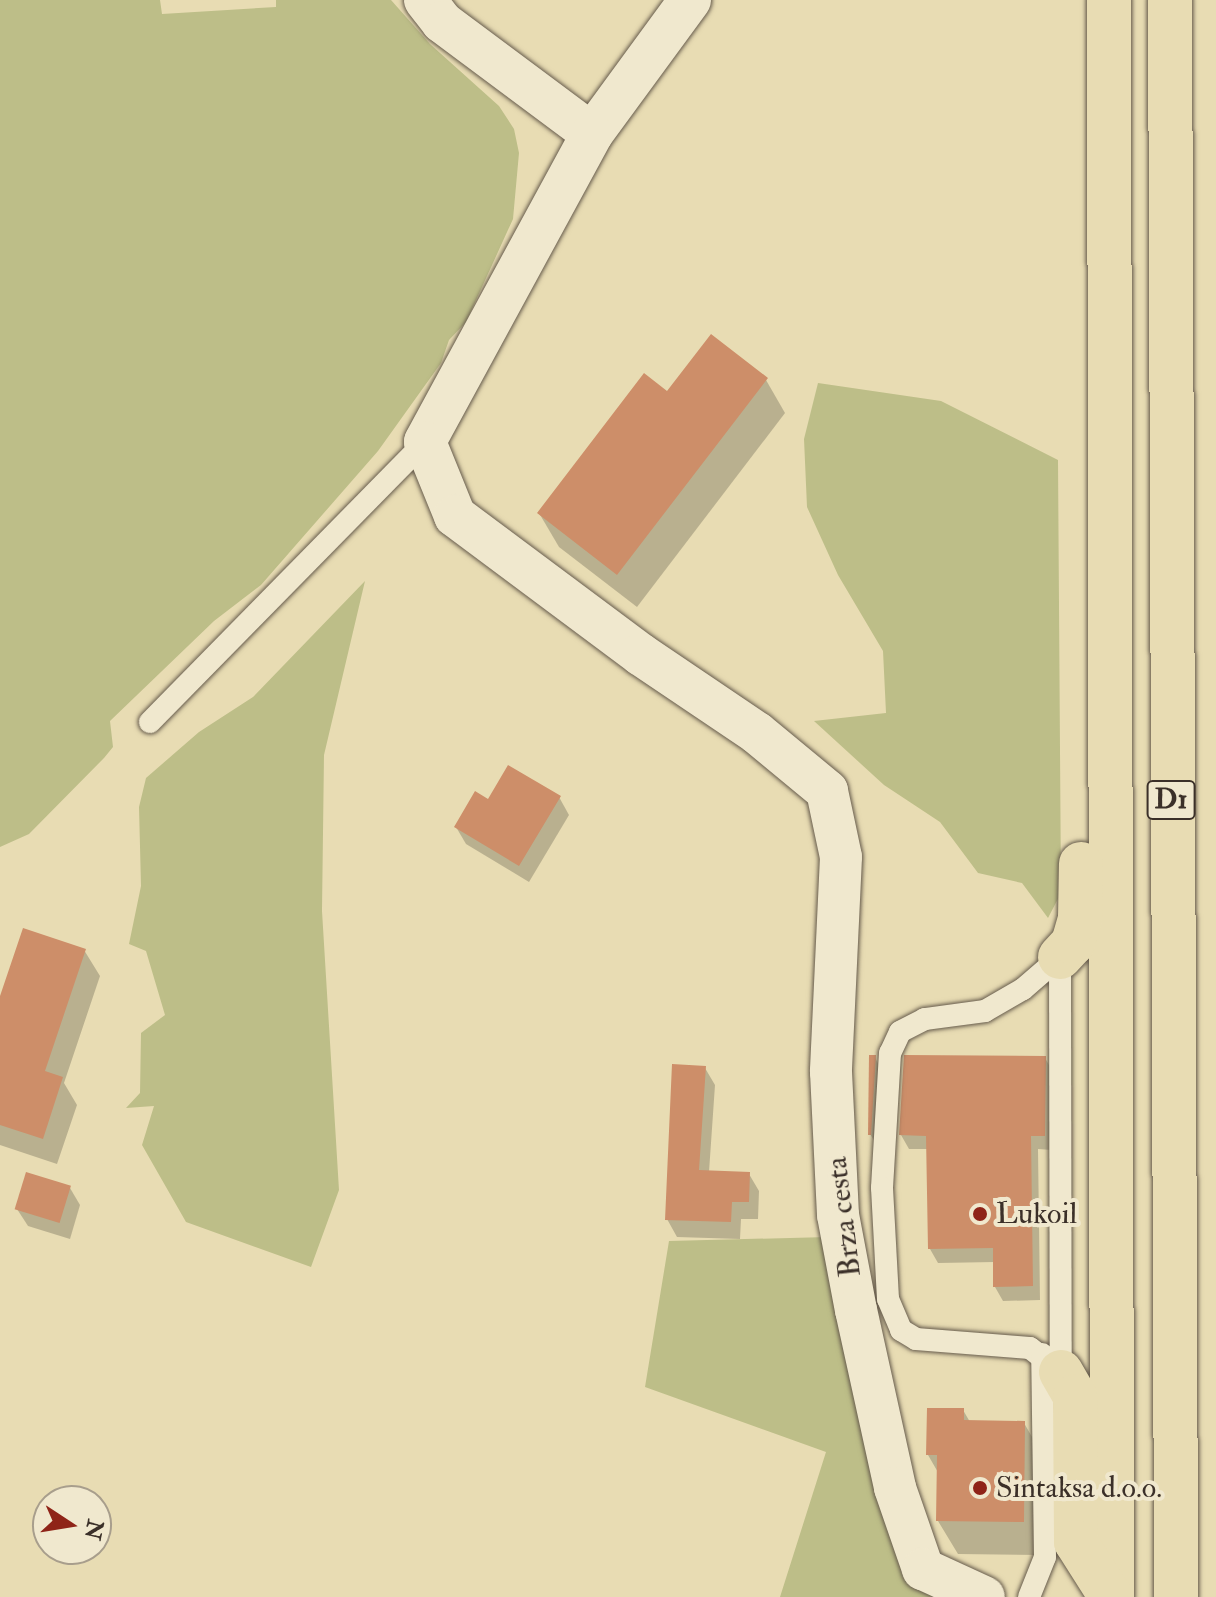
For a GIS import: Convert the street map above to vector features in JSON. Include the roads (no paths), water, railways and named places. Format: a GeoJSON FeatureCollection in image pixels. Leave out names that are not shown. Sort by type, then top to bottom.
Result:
{"type":"FeatureCollection","features":[{"type":"Feature","properties":{"kind":"highway","name":"D1"},"geometry":{"type":"LineString","coordinates":[[1170,2],[1176,1597]]}},
{"type":"Feature","properties":{"kind":"highway","name":"D1"},"geometry":{"type":"LineString","coordinates":[[1109,4],[1112,1597]]}},
{"type":"Feature","properties":{"kind":"highway"},"geometry":{"type":"LineString","coordinates":[[1060,957],[1073,943],[1080,919],[1081,840],[1109,798]]}},
{"type":"Feature","properties":{"kind":"highway"},"geometry":{"type":"LineString","coordinates":[[1052,1362],[1075,1396],[1076,1542],[1112,1597]]}},
{"type":"Feature","properties":{"kind":"street"},"geometry":{"type":"LineString","coordinates":[[425,0],[442,22],[592,134]]}},
{"type":"Feature","properties":{"kind":"street"},"geometry":{"type":"LineString","coordinates":[[425,442],[592,134],[690,0]]}},
{"type":"Feature","properties":{"kind":"street","name":"Brza cesta"},"geometry":{"type":"LineString","coordinates":[[425,442],[455,516],[640,654],[769,742],[827,791],[841,857],[831,1072],[838,1215],[881,1333],[895,1488],[923,1569],[984,1597]]}},
{"type":"Feature","properties":{"kind":"lane"},"geometry":{"type":"LineString","coordinates":[[150,722],[425,442]]}},
{"type":"Feature","properties":{"kind":"lane"},"geometry":{"type":"LineString","coordinates":[[1052,1362],[1013,1343],[916,1339],[881,1333],[888,1299],[882,1188],[890,1053],[900,1032],[925,1019],[985,1011],[1023,989],[1060,957]]}},
{"type":"Feature","properties":{"kind":"lane"},"geometry":{"type":"LineString","coordinates":[[1029,1597],[1045,1557],[1060,957]]}},
{"type":"Feature","properties":{"kind":"place","name":"Lukoil"},"geometry":{"type":"Point","coordinates":[980,1214]}},
{"type":"Feature","properties":{"kind":"place","name":"Sintaksa d.o.o."},"geometry":{"type":"Point","coordinates":[980,1488]}}]}
